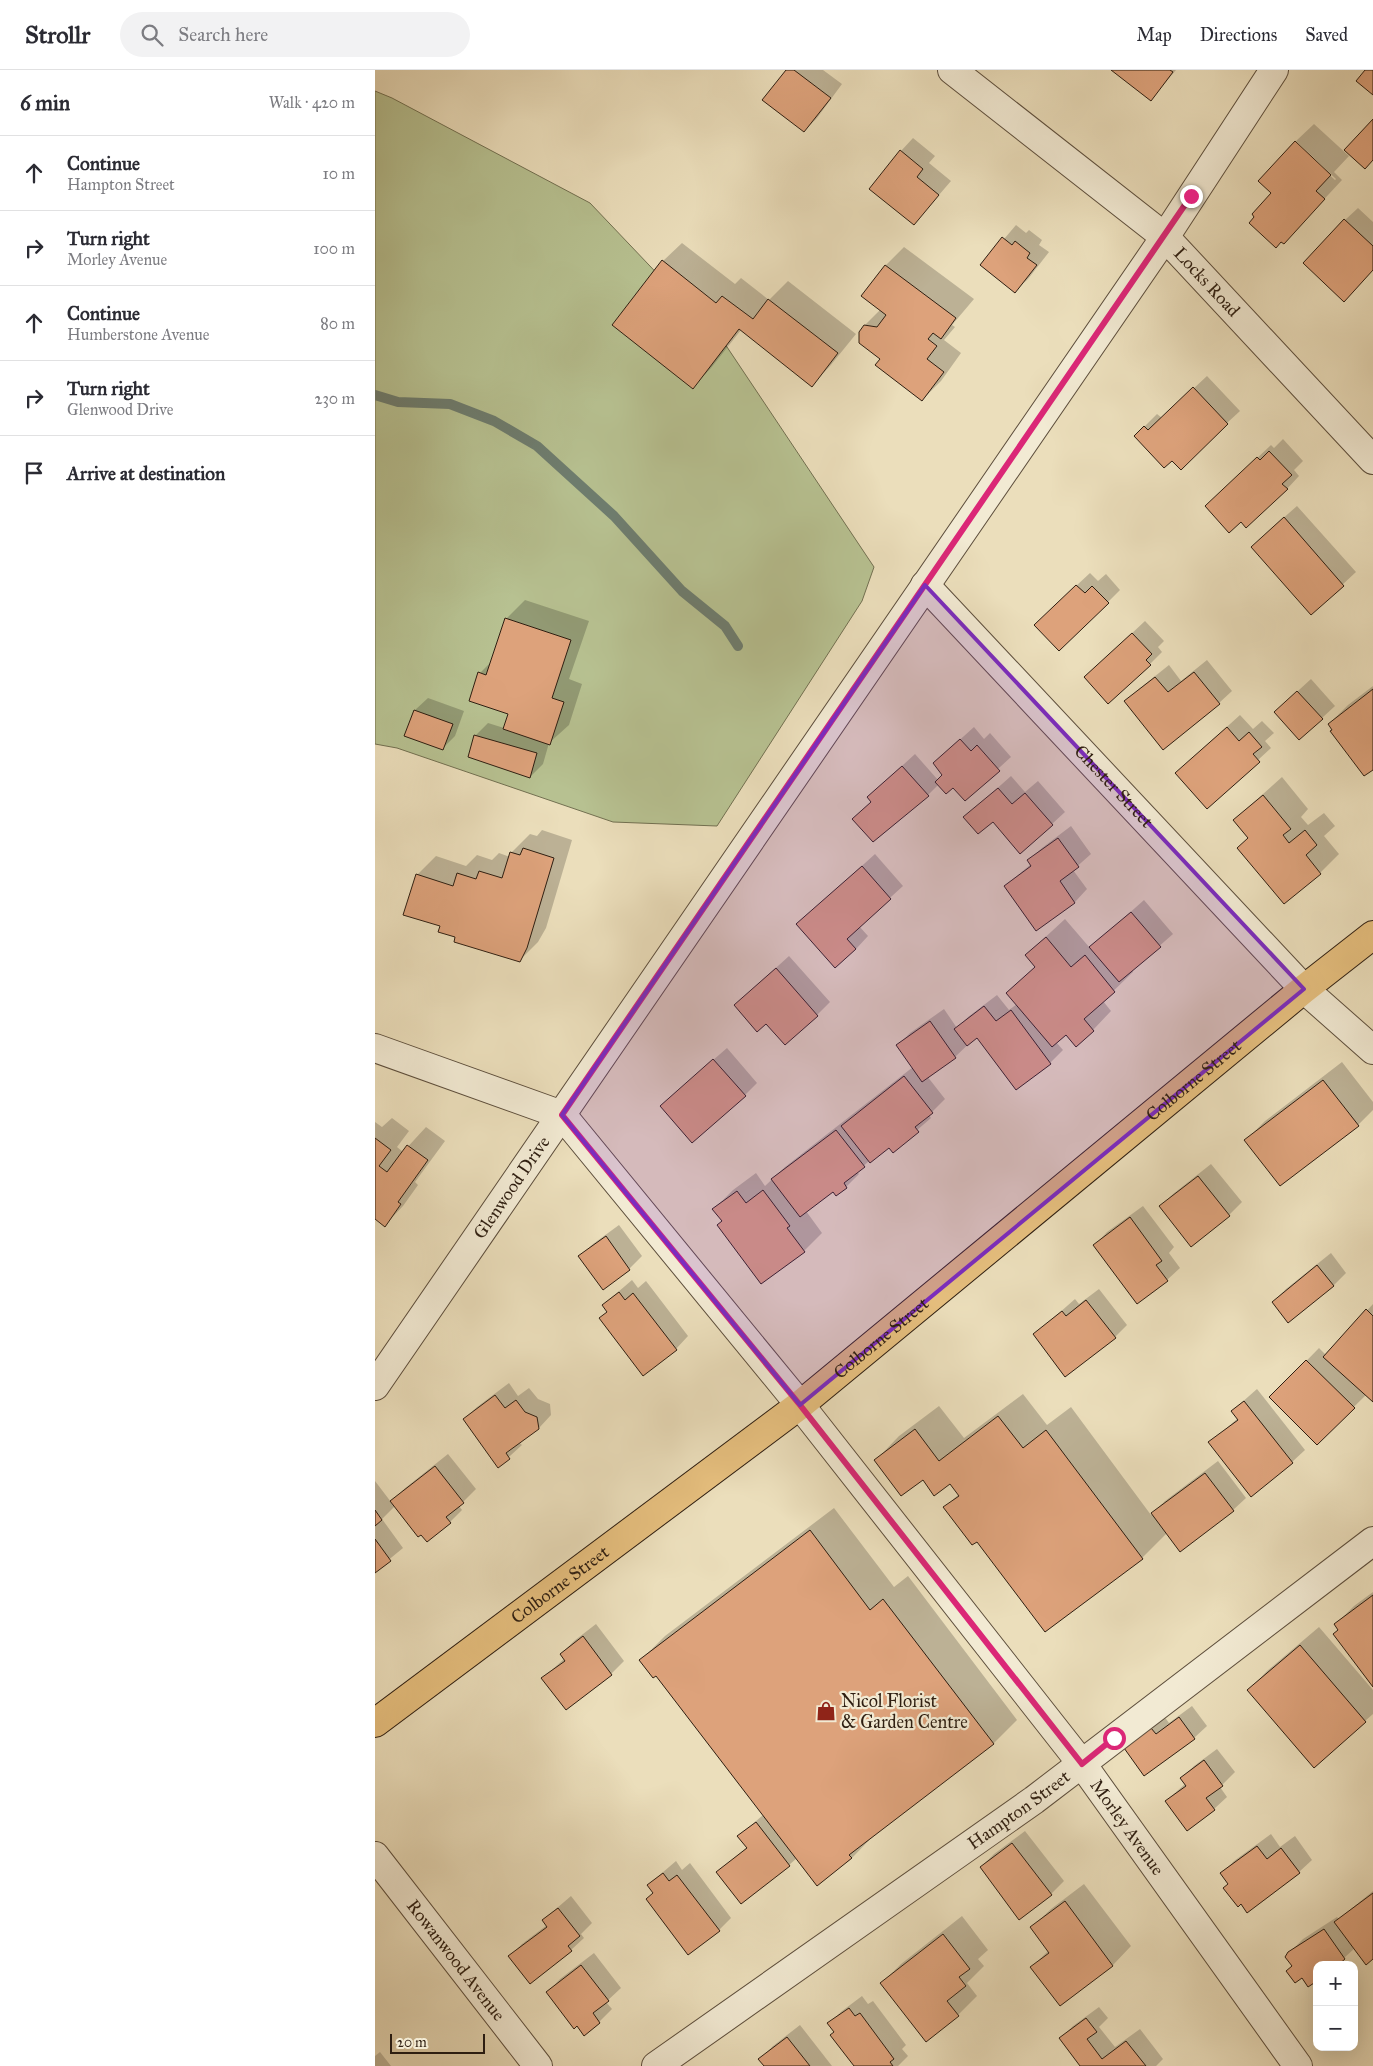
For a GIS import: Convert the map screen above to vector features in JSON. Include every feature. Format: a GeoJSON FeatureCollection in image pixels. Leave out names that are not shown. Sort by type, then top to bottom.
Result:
{"type":"FeatureCollection","features":[{"type":"Feature","properties":{"kind":"main road","name":"Colborne Street"},"geometry":{"type":"LineString","coordinates":[[375,1724],[800,1405],[1304,989],[1373,935]]}},
{"type":"Feature","properties":{"kind":"street","name":"Locks Road"},"geometry":{"type":"LineString","coordinates":[[953,70],[1165,237],[1373,460]]}},
{"type":"Feature","properties":{"kind":"street","name":"Glenwood Drive"},"geometry":{"type":"LineString","coordinates":[[375,1386],[1165,237],[1274,70]]}},
{"type":"Feature","properties":{"kind":"street","name":"Chester Street"},"geometry":{"type":"LineString","coordinates":[[925,585],[1304,989],[1373,1050]]}},
{"type":"Feature","properties":{"kind":"street"},"geometry":{"type":"LineString","coordinates":[[375,1048],[562,1115]]}},
{"type":"Feature","properties":{"kind":"street","name":"Morley Avenue"},"geometry":{"type":"LineString","coordinates":[[562,1115],[800,1405],[1082,1764],[1298,2066]]}},
{"type":"Feature","properties":{"kind":"street","name":"Hampton Street"},"geometry":{"type":"LineString","coordinates":[[656,2066],[1034,1800],[1373,1541]]}},
{"type":"Feature","properties":{"kind":"street","name":"Rowanwood Avenue"},"geometry":{"type":"LineString","coordinates":[[375,1856],[538,2066]]}},
{"type":"Feature","properties":{"kind":"highlighted area"},"geometry":{"type":"Polygon","coordinates":[[[925,585],[1304,989],[800,1405],[562,1115],[925,585]]]}},
{"type":"Feature","properties":{"kind":"green space"},"geometry":{"type":"Polygon","coordinates":[[[375,91],[392,98],[590,203],[727,347],[874,567],[862,601],[717,826],[613,822],[397,748],[375,744],[375,91]]]}},
{"type":"Feature","properties":{"kind":"building"},"geometry":{"type":"Polygon","coordinates":[[[786,70],[794,70],[831,98],[804,132],[762,100],[786,70]]]}},
{"type":"Feature","properties":{"kind":"building"},"geometry":{"type":"Polygon","coordinates":[[[1111,70],[1170,70],[1173,72],[1151,101],[1111,70]]]}},
{"type":"Feature","properties":{"kind":"building"},"geometry":{"type":"Polygon","coordinates":[[[1365,70],[1373,70],[1373,95],[1356,81],[1365,70]]]}},
{"type":"Feature","properties":{"kind":"building"},"geometry":{"type":"Polygon","coordinates":[[[1373,119],[1373,160],[1365,169],[1344,150],[1373,119]]]}},
{"type":"Feature","properties":{"kind":"building"},"geometry":{"type":"Polygon","coordinates":[[[1295,141],[1331,175],[1316,191],[1325,199],[1284,244],[1281,242],[1276,248],[1249,223],[1254,217],[1252,214],[1271,193],[1258,181],[1295,141]]]}},
{"type":"Feature","properties":{"kind":"building"},"geometry":{"type":"Polygon","coordinates":[[[900,150],[923,169],[917,177],[939,195],[914,225],[869,189],[900,150]]]}},
{"type":"Feature","properties":{"kind":"building"},"geometry":{"type":"Polygon","coordinates":[[[1344,219],[1373,246],[1373,270],[1344,302],[1303,263],[1344,219]]]}},
{"type":"Feature","properties":{"kind":"building"},"geometry":{"type":"Polygon","coordinates":[[[1002,237],[1012,245],[1015,241],[1030,253],[1027,258],[1037,265],[1015,293],[980,265],[1002,237]]]}},
{"type":"Feature","properties":{"kind":"building"},"geometry":{"type":"Polygon","coordinates":[[[662,260],[716,303],[722,296],[753,319],[768,299],[838,353],[812,387],[739,329],[693,389],[612,325],[662,260]]]}},
{"type":"Feature","properties":{"kind":"building"},"geometry":{"type":"Polygon","coordinates":[[[885,265],[956,318],[941,339],[933,333],[928,339],[937,346],[927,359],[944,372],[922,401],[875,365],[880,359],[859,343],[859,332],[864,325],[877,327],[886,315],[861,296],[885,265]]]}},
{"type":"Feature","properties":{"kind":"building"},"geometry":{"type":"Polygon","coordinates":[[[1193,387],[1228,424],[1181,470],[1172,461],[1164,468],[1134,436],[1144,426],[1148,430],[1193,387]]]}},
{"type":"Feature","properties":{"kind":"building"},"geometry":{"type":"Polygon","coordinates":[[[1269,451],[1292,475],[1282,484],[1288,489],[1246,528],[1241,522],[1229,533],[1205,506],[1257,457],[1260,460],[1269,451]]]}},
{"type":"Feature","properties":{"kind":"building"},"geometry":{"type":"Polygon","coordinates":[[[1284,517],[1344,586],[1311,615],[1251,547],[1284,517]]]}},
{"type":"Feature","properties":{"kind":"building"},"geometry":{"type":"Polygon","coordinates":[[[1076,585],[1085,593],[1092,586],[1109,603],[1059,651],[1034,625],[1076,585]]]}},
{"type":"Feature","properties":{"kind":"building"},"geometry":{"type":"Polygon","coordinates":[[[505,618],[571,640],[552,698],[564,702],[550,745],[503,729],[508,714],[469,701],[478,672],[486,675],[505,618]]]}},
{"type":"Feature","properties":{"kind":"building"},"geometry":{"type":"Polygon","coordinates":[[[1132,633],[1152,654],[1146,660],[1151,665],[1108,704],[1084,677],[1132,633]]]}},
{"type":"Feature","properties":{"kind":"building"},"geometry":{"type":"Polygon","coordinates":[[[1194,672],[1220,704],[1163,750],[1124,701],[1155,677],[1168,692],[1194,672]]]}},
{"type":"Feature","properties":{"kind":"building"},"geometry":{"type":"Polygon","coordinates":[[[1373,689],[1373,770],[1364,776],[1330,731],[1332,730],[1328,724],[1373,689]]]}},
{"type":"Feature","properties":{"kind":"building"},"geometry":{"type":"Polygon","coordinates":[[[1297,691],[1323,719],[1299,740],[1274,712],[1297,691]]]}},
{"type":"Feature","properties":{"kind":"building"},"geometry":{"type":"Polygon","coordinates":[[[414,710],[453,724],[443,750],[404,736],[414,710]]]}},
{"type":"Feature","properties":{"kind":"building"},"geometry":{"type":"Polygon","coordinates":[[[1227,727],[1239,741],[1249,732],[1262,747],[1253,754],[1260,762],[1207,809],[1175,773],[1227,727]]]}},
{"type":"Feature","properties":{"kind":"building"},"geometry":{"type":"Polygon","coordinates":[[[474,735],[537,753],[530,778],[468,757],[474,735]]]}},
{"type":"Feature","properties":{"kind":"building"},"geometry":{"type":"Polygon","coordinates":[[[960,739],[971,751],[977,745],[1000,771],[965,801],[953,788],[946,794],[935,782],[942,775],[933,763],[960,739]]]}},
{"type":"Feature","properties":{"kind":"building"},"geometry":{"type":"Polygon","coordinates":[[[902,766],[929,796],[873,842],[852,819],[871,802],[867,797],[902,766]]]}},
{"type":"Feature","properties":{"kind":"building"},"geometry":{"type":"Polygon","coordinates":[[[998,788],[1012,804],[1025,793],[1053,825],[1020,854],[993,822],[978,834],[963,817],[998,788]]]}},
{"type":"Feature","properties":{"kind":"building"},"geometry":{"type":"Polygon","coordinates":[[[1263,795],[1291,829],[1283,835],[1289,843],[1305,830],[1317,845],[1306,855],[1321,874],[1284,904],[1237,848],[1248,838],[1233,820],[1263,795]]]}},
{"type":"Feature","properties":{"kind":"building"},"geometry":{"type":"Polygon","coordinates":[[[1058,838],[1079,867],[1060,881],[1075,903],[1036,931],[1004,886],[1031,866],[1027,860],[1058,838]]]}},
{"type":"Feature","properties":{"kind":"building"},"geometry":{"type":"Polygon","coordinates":[[[523,848],[554,858],[527,948],[520,962],[454,942],[455,937],[438,932],[440,926],[403,915],[416,874],[453,886],[457,873],[476,879],[479,871],[502,878],[510,852],[520,855],[523,848]]]}},
{"type":"Feature","properties":{"kind":"building"},"geometry":{"type":"Polygon","coordinates":[[[862,866],[891,899],[847,939],[856,949],[835,968],[796,924],[862,866]]]}},
{"type":"Feature","properties":{"kind":"building"},"geometry":{"type":"Polygon","coordinates":[[[1131,912],[1161,947],[1119,982],[1089,947],[1131,912]]]}},
{"type":"Feature","properties":{"kind":"building"},"geometry":{"type":"Polygon","coordinates":[[[1046,937],[1071,967],[1085,955],[1115,992],[1084,1019],[1094,1031],[1076,1047],[1066,1035],[1052,1047],[1006,993],[1035,967],[1025,955],[1046,937]]]}},
{"type":"Feature","properties":{"kind":"building"},"geometry":{"type":"Polygon","coordinates":[[[776,968],[818,1016],[785,1045],[766,1024],[757,1032],[734,1005],[776,968]]]}},
{"type":"Feature","properties":{"kind":"building"},"geometry":{"type":"Polygon","coordinates":[[[984,1006],[996,1021],[1011,1010],[1051,1064],[1016,1090],[977,1038],[967,1046],[954,1029],[984,1006]]]}},
{"type":"Feature","properties":{"kind":"building"},"geometry":{"type":"Polygon","coordinates":[[[930,1021],[956,1058],[922,1082],[896,1045],[930,1021]]]}},
{"type":"Feature","properties":{"kind":"building"},"geometry":{"type":"Polygon","coordinates":[[[713,1059],[746,1096],[692,1143],[660,1106],[713,1059]]]}},
{"type":"Feature","properties":{"kind":"building"},"geometry":{"type":"Polygon","coordinates":[[[904,1076],[933,1113],[915,1127],[919,1132],[893,1153],[889,1148],[870,1163],[841,1126],[904,1076]]]}},
{"type":"Feature","properties":{"kind":"building"},"geometry":{"type":"Polygon","coordinates":[[[1323,1080],[1359,1126],[1280,1186],[1244,1140],[1323,1080]]]}},
{"type":"Feature","properties":{"kind":"building"},"geometry":{"type":"Polygon","coordinates":[[[836,1130],[865,1167],[844,1183],[847,1188],[836,1196],[833,1192],[800,1217],[771,1179],[836,1130]]]}},
{"type":"Feature","properties":{"kind":"building"},"geometry":{"type":"Polygon","coordinates":[[[375,1138],[391,1150],[379,1166],[387,1172],[407,1145],[428,1160],[398,1202],[401,1204],[385,1227],[375,1219],[375,1138]]]}},
{"type":"Feature","properties":{"kind":"building"},"geometry":{"type":"Polygon","coordinates":[[[1198,1176],[1230,1216],[1191,1247],[1159,1206],[1198,1176]]]}},
{"type":"Feature","properties":{"kind":"building"},"geometry":{"type":"Polygon","coordinates":[[[763,1190],[790,1226],[787,1228],[805,1252],[761,1284],[717,1225],[722,1221],[712,1209],[737,1191],[746,1203],[763,1190]]]}},
{"type":"Feature","properties":{"kind":"building"},"geometry":{"type":"Polygon","coordinates":[[[1130,1217],[1162,1261],[1156,1265],[1168,1281],[1137,1304],[1093,1245],[1130,1217]]]}},
{"type":"Feature","properties":{"kind":"building"},"geometry":{"type":"Polygon","coordinates":[[[606,1236],[630,1270],[603,1290],[578,1256],[606,1236]]]}},
{"type":"Feature","properties":{"kind":"building"},"geometry":{"type":"Polygon","coordinates":[[[1317,1265],[1334,1286],[1288,1323],[1272,1302],[1317,1265]]]}},
{"type":"Feature","properties":{"kind":"building"},"geometry":{"type":"Polygon","coordinates":[[[619,1292],[625,1300],[633,1293],[677,1350],[643,1376],[599,1318],[607,1312],[602,1305],[619,1292]]]}},
{"type":"Feature","properties":{"kind":"building"},"geometry":{"type":"Polygon","coordinates":[[[1086,1300],[1116,1338],[1065,1377],[1033,1334],[1062,1311],[1066,1316],[1086,1300]]]}},
{"type":"Feature","properties":{"kind":"building"},"geometry":{"type":"Polygon","coordinates":[[[1366,1309],[1373,1316],[1373,1402],[1323,1357],[1366,1309]]]}},
{"type":"Feature","properties":{"kind":"building"},"geometry":{"type":"Polygon","coordinates":[[[1306,1360],[1355,1408],[1317,1445],[1269,1397],[1306,1360]]]}},
{"type":"Feature","properties":{"kind":"building"},"geometry":{"type":"Polygon","coordinates":[[[495,1395],[505,1408],[516,1400],[525,1412],[537,1417],[539,1429],[506,1453],[510,1459],[498,1468],[463,1419],[495,1395]]]}},
{"type":"Feature","properties":{"kind":"building"},"geometry":{"type":"Polygon","coordinates":[[[1244,1401],[1293,1463],[1251,1497],[1208,1442],[1238,1420],[1231,1411],[1244,1401]]]}},
{"type":"Feature","properties":{"kind":"building"},"geometry":{"type":"Polygon","coordinates":[[[998,1416],[1023,1448],[1046,1430],[1143,1559],[1045,1632],[977,1542],[972,1545],[943,1507],[959,1496],[950,1484],[934,1496],[923,1480],[901,1496],[874,1460],[915,1429],[939,1461],[998,1416]]]}},
{"type":"Feature","properties":{"kind":"building"},"geometry":{"type":"Polygon","coordinates":[[[435,1466],[464,1503],[446,1517],[451,1523],[427,1542],[421,1535],[418,1537],[390,1501],[435,1466]]]}},
{"type":"Feature","properties":{"kind":"building"},"geometry":{"type":"Polygon","coordinates":[[[1205,1473],[1234,1511],[1180,1552],[1151,1513],[1205,1473]]]}},
{"type":"Feature","properties":{"kind":"building"},"geometry":{"type":"Polygon","coordinates":[[[375,1510],[382,1520],[375,1526],[375,1510]]]}},
{"type":"Feature","properties":{"kind":"building","name":"Nicol Florist & Garden Centre"},"geometry":{"type":"Polygon","coordinates":[[[810,1530],[870,1610],[883,1599],[994,1744],[849,1855],[852,1858],[817,1886],[656,1676],[653,1678],[639,1660],[810,1530]]]}},
{"type":"Feature","properties":{"kind":"building"},"geometry":{"type":"Polygon","coordinates":[[[375,1539],[391,1561],[375,1573],[375,1539]]]}},
{"type":"Feature","properties":{"kind":"building"},"geometry":{"type":"Polygon","coordinates":[[[1373,1595],[1373,1687],[1333,1634],[1338,1630],[1334,1624],[1373,1595]]]}},
{"type":"Feature","properties":{"kind":"building"},"geometry":{"type":"Polygon","coordinates":[[[583,1636],[612,1675],[566,1710],[541,1678],[565,1661],[560,1654],[583,1636]]]}},
{"type":"Feature","properties":{"kind":"building"},"geometry":{"type":"Polygon","coordinates":[[[1300,1645],[1366,1722],[1314,1768],[1247,1690],[1300,1645]]]}},
{"type":"Feature","properties":{"kind":"building"},"geometry":{"type":"Polygon","coordinates":[[[1179,1717],[1195,1739],[1144,1776],[1124,1748],[1151,1728],[1156,1734],[1179,1717]]]}},
{"type":"Feature","properties":{"kind":"building"},"geometry":{"type":"Polygon","coordinates":[[[1204,1760],[1223,1786],[1206,1798],[1215,1810],[1187,1831],[1165,1801],[1186,1786],[1180,1778],[1204,1760]]]}},
{"type":"Feature","properties":{"kind":"building"},"geometry":{"type":"Polygon","coordinates":[[[756,1822],[790,1866],[741,1904],[716,1872],[747,1848],[737,1836],[756,1822]]]}},
{"type":"Feature","properties":{"kind":"building"},"geometry":{"type":"Polygon","coordinates":[[[1012,1843],[1052,1895],[1019,1920],[980,1867],[1012,1843]]]}},
{"type":"Feature","properties":{"kind":"building"},"geometry":{"type":"Polygon","coordinates":[[[1257,1846],[1267,1859],[1281,1848],[1300,1873],[1247,1913],[1241,1904],[1238,1907],[1223,1888],[1228,1884],[1220,1873],[1257,1846]]]}},
{"type":"Feature","properties":{"kind":"building"},"geometry":{"type":"Polygon","coordinates":[[[663,1873],[669,1881],[677,1875],[720,1931],[688,1955],[646,1899],[653,1893],[647,1885],[663,1873]]]}},
{"type":"Feature","properties":{"kind":"building"},"geometry":{"type":"Polygon","coordinates":[[[1373,1893],[1373,1959],[1366,1965],[1334,1922],[1373,1893]]]}},
{"type":"Feature","properties":{"kind":"building"},"geometry":{"type":"Polygon","coordinates":[[[1065,1901],[1113,1966],[1060,2006],[1030,1967],[1049,1953],[1030,1927],[1065,1901]]]}},
{"type":"Feature","properties":{"kind":"building"},"geometry":{"type":"Polygon","coordinates":[[[558,1908],[580,1936],[568,1946],[572,1951],[530,1984],[508,1956],[547,1927],[542,1920],[558,1908]]]}},
{"type":"Feature","properties":{"kind":"building"},"geometry":{"type":"Polygon","coordinates":[[[1324,1929],[1345,1959],[1343,1961],[1313,1961],[1313,1984],[1308,1987],[1302,1978],[1295,1983],[1286,1971],[1292,1966],[1285,1957],[1288,1952],[1324,1929]]]}},
{"type":"Feature","properties":{"kind":"building"},"geometry":{"type":"Polygon","coordinates":[[[943,1934],[970,1969],[959,1977],[966,1986],[947,2001],[959,2016],[926,2042],[880,1983],[943,1934]]]}},
{"type":"Feature","properties":{"kind":"building"},"geometry":{"type":"Polygon","coordinates":[[[581,1965],[609,2001],[593,2013],[600,2023],[584,2036],[577,2026],[574,2029],[546,1992],[581,1965]]]}},
{"type":"Feature","properties":{"kind":"building"},"geometry":{"type":"Polygon","coordinates":[[[849,2008],[855,2016],[860,2013],[894,2059],[890,2062],[893,2066],[854,2066],[830,2035],[834,2032],[827,2023],[849,2008]]]}},
{"type":"Feature","properties":{"kind":"building"},"geometry":{"type":"Polygon","coordinates":[[[1086,2018],[1097,2032],[1087,2039],[1102,2059],[1126,2041],[1146,2066],[1080,2066],[1059,2038],[1086,2018]]]}},
{"type":"Feature","properties":{"kind":"building"},"geometry":{"type":"Polygon","coordinates":[[[787,2037],[810,2066],[764,2066],[758,2059],[787,2037]]]}},
{"type":"Feature","properties":{"kind":"waterway"},"geometry":{"type":"LineString","coordinates":[[375,395],[398,402],[450,404],[494,421],[537,446],[614,516],[682,591],[725,626],[738,646]]}},
{"type":"Feature","properties":{"kind":"place","name":"Nicol Florist & Garden Centre"},"geometry":{"type":"Point","coordinates":[826,1711]}},
{"type":"Feature","properties":{"kind":"route"},"geometry":{"type":"LineString","coordinates":[[1114,1738],[1082,1764],[800,1405],[562,1115],[1165,237],[1191,196]]}}]}
